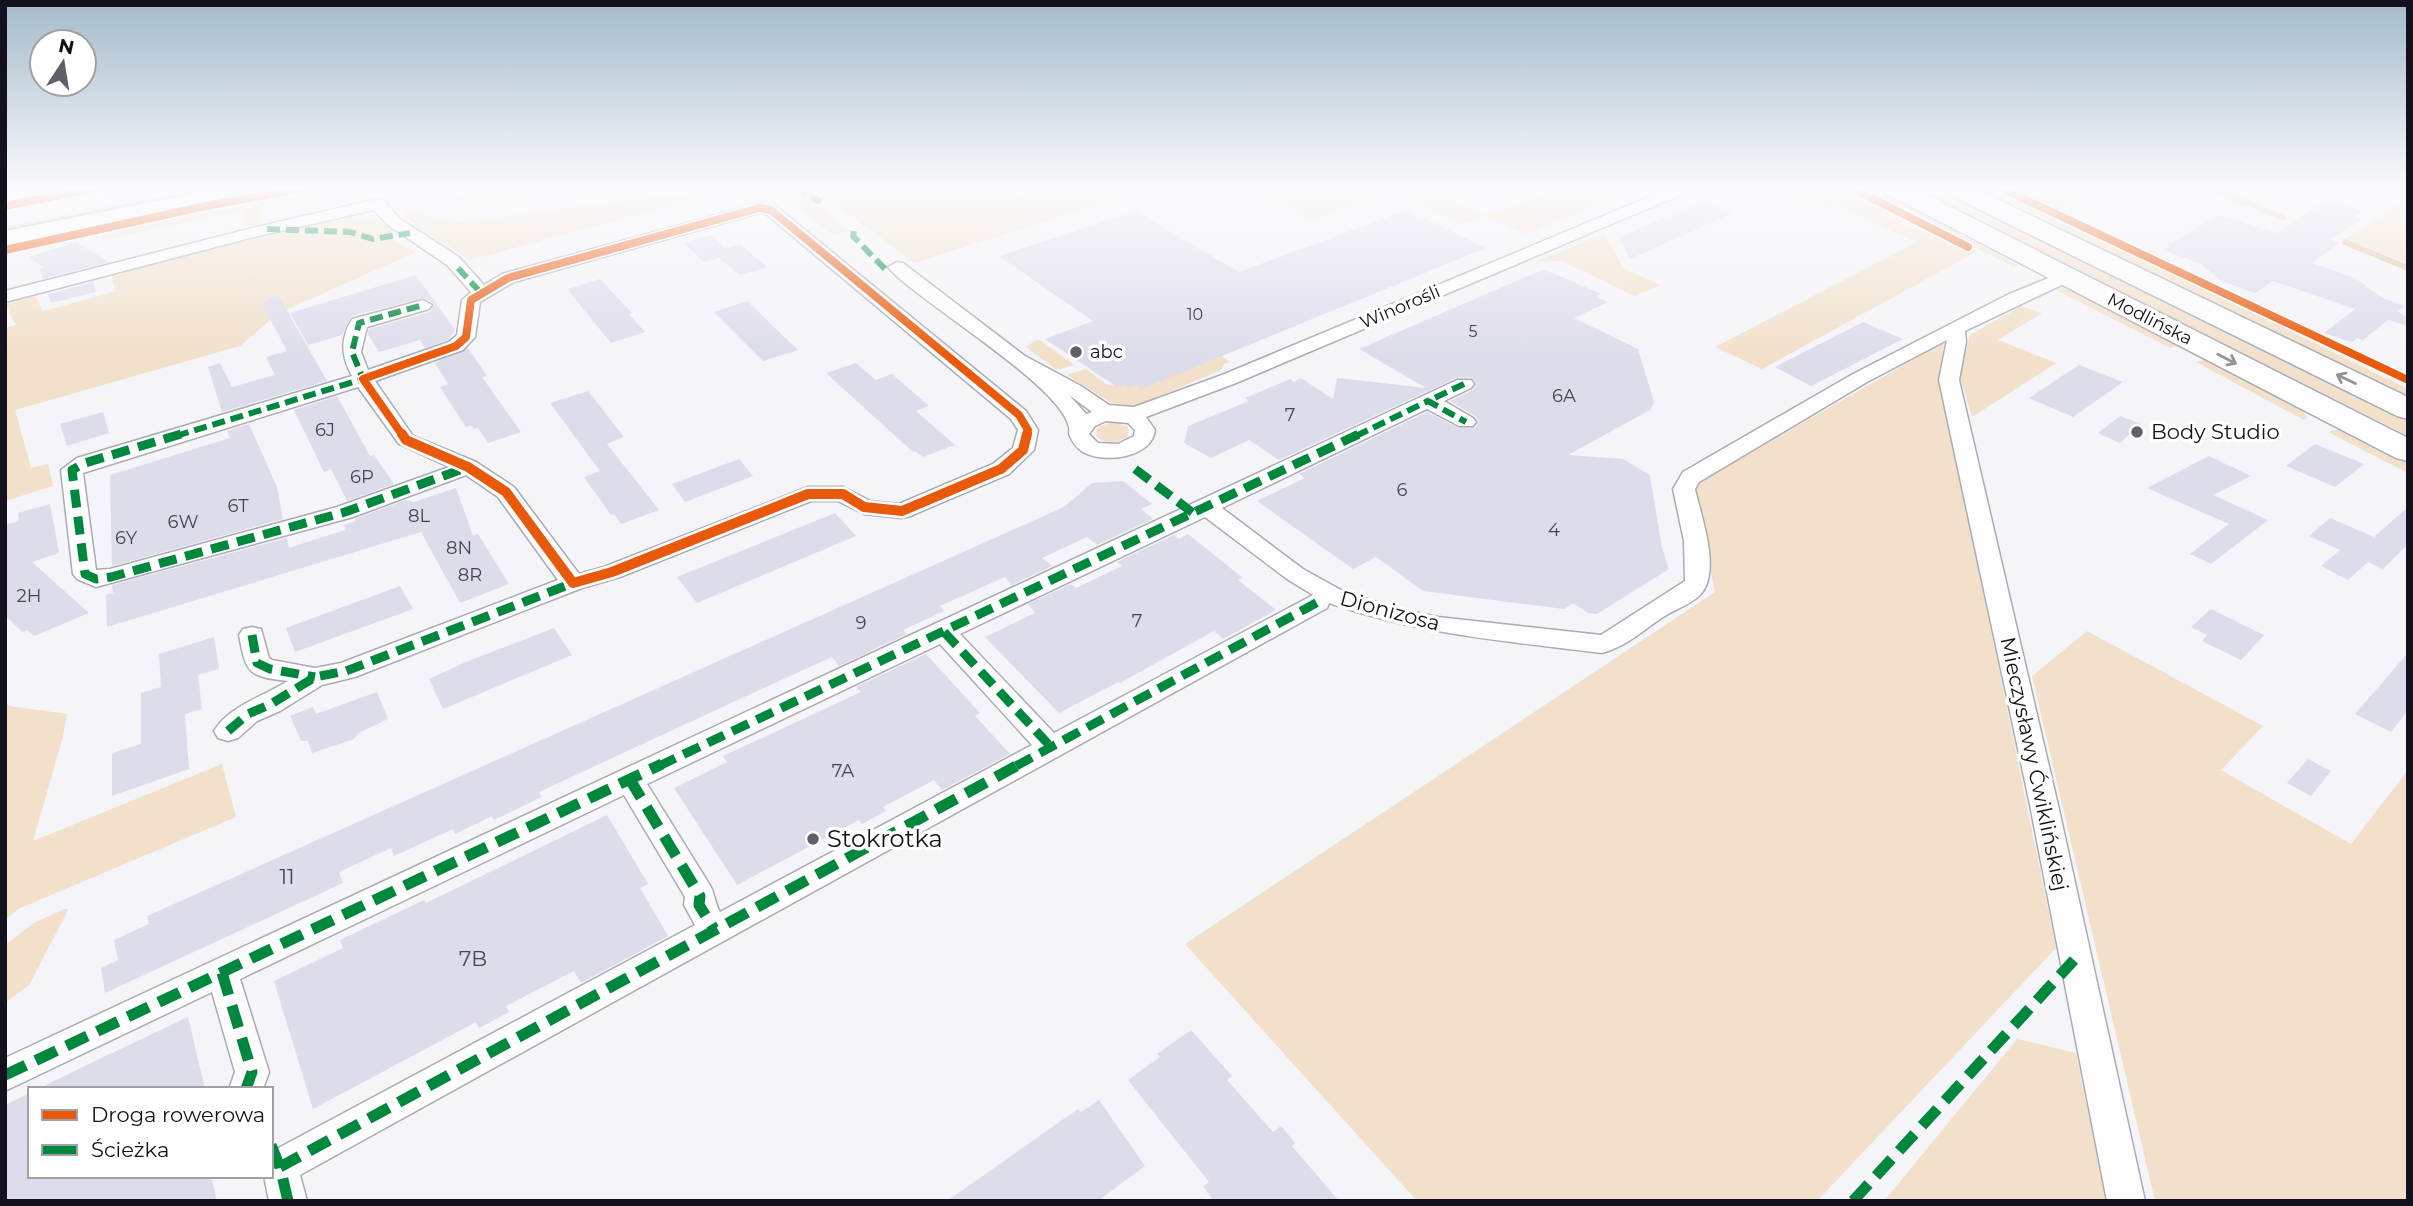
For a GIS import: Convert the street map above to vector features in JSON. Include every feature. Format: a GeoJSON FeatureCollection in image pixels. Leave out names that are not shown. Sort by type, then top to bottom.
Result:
{"type":"FeatureCollection","features":[{"type":"Feature","properties":{"kind":"main road","name":"Modlińska"},"geometry":{"type":"LineString","coordinates":[[2002,243],[2408,451]]}},
{"type":"Feature","properties":{"kind":"main road","name":"Modlińska"},"geometry":{"type":"LineString","coordinates":[[2069,243],[2408,408]]}},
{"type":"Feature","properties":{"kind":"street"},"geometry":{"type":"LineString","coordinates":[[5,297],[212,243]]}},
{"type":"Feature","properties":{"kind":"street"},"geometry":{"type":"LineString","coordinates":[[426,243],[453,261],[480,292]]}},
{"type":"Feature","properties":{"kind":"street"},"geometry":{"type":"LineString","coordinates":[[468,467],[345,512],[111,577],[96,579],[85,574],[72,470],[85,463],[363,379],[456,346],[466,337],[471,300],[480,292],[520,275],[631,243]]}},
{"type":"Feature","properties":{"kind":"street"},"geometry":{"type":"LineString","coordinates":[[228,731],[248,714],[271,704],[315,677],[346,671],[573,583],[612,572],[808,494],[843,494],[864,507],[902,511],[1001,469],[1023,450],[1028,430],[1019,415],[812,243]]}},
{"type":"Feature","properties":{"kind":"street","name":"Winorośli"},"geometry":{"type":"LineString","coordinates":[[1229,379],[1198,401],[1158,421],[1140,442],[1128,449],[1103,451],[1083,443],[1080,438],[1080,429],[1095,417],[1150,409],[1229,379],[1552,243]]}},
{"type":"Feature","properties":{"kind":"street"},"geometry":{"type":"LineString","coordinates":[[897,267],[1000,344],[1075,412],[1080,429]]}},
{"type":"Feature","properties":{"kind":"street"},"geometry":{"type":"LineString","coordinates":[[1955,329],[2066,276]]}},
{"type":"Feature","properties":{"kind":"street"},"geometry":{"type":"LineString","coordinates":[[423,305],[359,323],[351,358],[406,440],[468,467],[506,492],[573,583]]}},
{"type":"Feature","properties":{"kind":"street","name":"Dionizosa"},"geometry":{"type":"LineString","coordinates":[[1206,507],[1295,574],[1330,595],[1386,614],[1438,625],[1602,644],[1616,641],[1655,611],[1694,588],[1698,581],[1699,568],[1684,489],[1691,477],[1860,378],[1955,329]]}},
{"type":"Feature","properties":{"kind":"street","name":"Mieczysławy Ćwiklińskiej"},"geometry":{"type":"LineString","coordinates":[[1955,329],[1957,342],[1949,380],[2044,805],[2126,1201]]}},
{"type":"Feature","properties":{"kind":"street"},"geometry":{"type":"LineString","coordinates":[[1012,357],[1074,390],[1102,410],[1140,421],[1144,425],[1145,434]]}},
{"type":"Feature","properties":{"kind":"street"},"geometry":{"type":"LineString","coordinates":[[5,1075],[1464,384]]}},
{"type":"Feature","properties":{"kind":"street"},"geometry":{"type":"LineString","coordinates":[[1428,401],[1466,422]]}},
{"type":"Feature","properties":{"kind":"street"},"geometry":{"type":"LineString","coordinates":[[280,1171],[714,929],[1318,602]]}},
{"type":"Feature","properties":{"kind":"street"},"geometry":{"type":"LineString","coordinates":[[944,632],[1051,747]]}},
{"type":"Feature","properties":{"kind":"street"},"geometry":{"type":"LineString","coordinates":[[252,635],[257,663],[267,670],[300,672],[315,677]]}},
{"type":"Feature","properties":{"kind":"street"},"geometry":{"type":"LineString","coordinates":[[629,778],[700,896],[699,905],[714,929]]}},
{"type":"Feature","properties":{"kind":"street"},"geometry":{"type":"LineString","coordinates":[[222,973],[252,1072],[247,1087]]}},
{"type":"Feature","properties":{"kind":"shaded area"},"geometry":{"type":"Polygon","coordinates":[[[237,243],[399,243],[416,252],[277,314],[240,346],[15,410],[31,468],[48,464],[53,486],[5,501],[5,328],[16,325],[5,303],[34,295],[43,311],[116,291],[111,275],[237,243]]]}},
{"type":"Feature","properties":{"kind":"shaded area"},"geometry":{"type":"Polygon","coordinates":[[[444,243],[532,243],[470,260],[444,243]]]}},
{"type":"Feature","properties":{"kind":"shaded area"},"geometry":{"type":"Polygon","coordinates":[[[888,243],[976,243],[914,263],[888,243]]]}},
{"type":"Feature","properties":{"kind":"shaded area"},"geometry":{"type":"Polygon","coordinates":[[[1581,243],[1610,243],[1623,268],[1660,285],[1635,296],[1561,261],[1536,262],[1581,243]]]}},
{"type":"Feature","properties":{"kind":"shaded area"},"geometry":{"type":"Polygon","coordinates":[[[1915,243],[1957,243],[1978,251],[1762,369],[1715,347],[1915,243]]]}},
{"type":"Feature","properties":{"kind":"shaded area"},"geometry":{"type":"Polygon","coordinates":[[[1966,243],[1977,243],[2018,265],[2013,267],[1966,243]]]}},
{"type":"Feature","properties":{"kind":"shaded area"},"geometry":{"type":"Polygon","coordinates":[[[2025,243],[2052,243],[2408,418],[2408,436],[2025,243]]]}},
{"type":"Feature","properties":{"kind":"shaded area"},"geometry":{"type":"Polygon","coordinates":[[[2088,243],[2107,243],[2133,254],[2408,389],[2408,398],[2088,243]]]}},
{"type":"Feature","properties":{"kind":"shaded area"},"geometry":{"type":"Polygon","coordinates":[[[2356,243],[2408,243],[2408,263],[2356,243]]]}},
{"type":"Feature","properties":{"kind":"shaded area"},"geometry":{"type":"Polygon","coordinates":[[[2060,286],[2177,346],[2170,348],[2052,288],[2060,286]]]}},
{"type":"Feature","properties":{"kind":"shaded area"},"geometry":{"type":"Polygon","coordinates":[[[2021,306],[2042,313],[1998,340],[2056,363],[1972,417],[1960,377],[1970,335],[2021,306]]]}},
{"type":"Feature","properties":{"kind":"shaded area"},"geometry":{"type":"Polygon","coordinates":[[[1040,340],[1074,365],[1057,370],[1026,347],[1040,340]]]}},
{"type":"Feature","properties":{"kind":"shaded area"},"geometry":{"type":"Polygon","coordinates":[[[1944,342],[1939,377],[2056,948],[1817,1201],[1417,1201],[1185,944],[1715,592],[1696,484],[1944,342]]]}},
{"type":"Feature","properties":{"kind":"shaded area"},"geometry":{"type":"Polygon","coordinates":[[[1213,350],[1230,362],[1224,364],[1221,370],[1143,403],[1127,406],[1110,402],[1067,375],[1086,369],[1108,385],[1124,384],[1129,388],[1213,350]]]}},
{"type":"Feature","properties":{"kind":"shaded area"},"geometry":{"type":"Polygon","coordinates":[[[2204,360],[2302,409],[2307,418],[2304,420],[2196,362],[2204,360]]]}},
{"type":"Feature","properties":{"kind":"shaded area"},"geometry":{"type":"Polygon","coordinates":[[[1113,422],[1128,427],[1128,436],[1112,442],[1096,436],[1098,427],[1113,422]]]}},
{"type":"Feature","properties":{"kind":"shaded area"},"geometry":{"type":"Polygon","coordinates":[[[2338,429],[2408,463],[2408,473],[2328,432],[2338,429]]]}},
{"type":"Feature","properties":{"kind":"shaded area"},"geometry":{"type":"Polygon","coordinates":[[[2087,631],[2263,726],[2221,770],[2351,844],[2408,770],[2408,1201],[2155,1201],[2032,676],[2087,631]]]}},
{"type":"Feature","properties":{"kind":"shaded area"},"geometry":{"type":"Polygon","coordinates":[[[5,700],[9,706],[67,714],[33,841],[222,764],[236,817],[18,909],[5,920],[5,700]]]}},
{"type":"Feature","properties":{"kind":"shaded area"},"geometry":{"type":"Polygon","coordinates":[[[68,909],[29,985],[5,1003],[5,945],[34,923],[68,909]]]}},
{"type":"Feature","properties":{"kind":"shaded area"},"geometry":{"type":"Polygon","coordinates":[[[2017,1039],[2076,1053],[2106,1201],[1884,1201],[2017,1039]]]}},
{"type":"Feature","properties":{"kind":"building"},"geometry":{"type":"Polygon","coordinates":[[[78,243],[109,262],[43,279],[40,269],[44,268],[29,257],[78,243]]]}},
{"type":"Feature","properties":{"kind":"building"},"geometry":{"type":"Polygon","coordinates":[[[683,243],[720,243],[725,248],[740,244],[767,267],[740,275],[719,258],[704,262],[683,243]]]}},
{"type":"Feature","properties":{"kind":"building"},"geometry":{"type":"Polygon","coordinates":[[[1038,243],[1191,243],[1239,272],[1317,243],[1476,243],[1486,248],[1141,389],[1136,385],[1129,388],[1124,384],[1117,387],[1045,339],[1093,321],[999,256],[1038,243]]]}},
{"type":"Feature","properties":{"kind":"building"},"geometry":{"type":"Polygon","coordinates":[[[1622,243],[1665,243],[1630,259],[1622,243]]]}},
{"type":"Feature","properties":{"kind":"building"},"geometry":{"type":"Polygon","coordinates":[[[2339,243],[2312,263],[2355,278],[2383,298],[2405,306],[2398,311],[2408,318],[2408,326],[2388,320],[2363,340],[2357,338],[2352,342],[2324,333],[2355,309],[2273,281],[2255,293],[2221,281],[2201,264],[2163,250],[2171,246],[2167,245],[2339,243]]]}},
{"type":"Feature","properties":{"kind":"building"},"geometry":{"type":"Polygon","coordinates":[[[1544,269],[1601,294],[1596,297],[1608,302],[1574,318],[1638,349],[1654,402],[1650,410],[1568,455],[1623,459],[1650,475],[1662,548],[1669,569],[1597,614],[1588,613],[1573,603],[1564,609],[1423,591],[1376,557],[1353,569],[1257,501],[1305,478],[1299,474],[1427,412],[1458,428],[1475,428],[1479,422],[1475,416],[1450,401],[1473,390],[1477,384],[1471,377],[1456,378],[1279,460],[1249,440],[1211,458],[1184,443],[1188,426],[1249,401],[1245,398],[1290,379],[1294,382],[1301,378],[1333,399],[1337,378],[1426,388],[1359,349],[1544,269]]]}},
{"type":"Feature","properties":{"kind":"building"},"geometry":{"type":"Polygon","coordinates":[[[416,275],[455,330],[448,340],[425,348],[420,340],[379,352],[368,334],[369,329],[430,312],[435,304],[424,298],[351,316],[342,335],[308,345],[290,313],[416,275]]]}},
{"type":"Feature","properties":{"kind":"building"},"geometry":{"type":"Polygon","coordinates":[[[600,279],[632,313],[629,314],[645,332],[611,343],[567,289],[600,279]]]}},
{"type":"Feature","properties":{"kind":"building"},"geometry":{"type":"Polygon","coordinates":[[[93,282],[96,292],[51,303],[48,294],[93,282]]]}},
{"type":"Feature","properties":{"kind":"building"},"geometry":{"type":"Polygon","coordinates":[[[278,295],[327,381],[222,412],[208,367],[220,363],[232,387],[275,375],[266,357],[287,351],[262,304],[278,295]]]}},
{"type":"Feature","properties":{"kind":"building"},"geometry":{"type":"Polygon","coordinates":[[[747,301],[798,350],[763,361],[714,312],[747,301]]]}},
{"type":"Feature","properties":{"kind":"building"},"geometry":{"type":"Polygon","coordinates":[[[1863,322],[1903,339],[1811,386],[1775,367],[1863,322]]]}},
{"type":"Feature","properties":{"kind":"building"},"geometry":{"type":"Polygon","coordinates":[[[468,348],[487,376],[482,377],[521,432],[488,443],[478,428],[474,429],[471,425],[466,427],[440,387],[448,384],[435,363],[468,348]]]}},
{"type":"Feature","properties":{"kind":"building"},"geometry":{"type":"Polygon","coordinates":[[[856,363],[876,380],[892,374],[929,406],[916,411],[955,445],[923,457],[913,452],[826,373],[856,363]]]}},
{"type":"Feature","properties":{"kind":"building"},"geometry":{"type":"Polygon","coordinates":[[[2079,365],[2123,382],[2073,417],[2029,398],[2079,365]]]}},
{"type":"Feature","properties":{"kind":"building"},"geometry":{"type":"Polygon","coordinates":[[[588,391],[624,437],[607,444],[659,510],[621,524],[614,514],[611,515],[584,477],[600,471],[550,403],[588,391]]]}},
{"type":"Feature","properties":{"kind":"building"},"geometry":{"type":"Polygon","coordinates":[[[337,396],[370,456],[374,455],[394,484],[347,501],[331,469],[324,472],[294,410],[337,396]]]}},
{"type":"Feature","properties":{"kind":"building"},"geometry":{"type":"Polygon","coordinates":[[[103,412],[109,433],[67,446],[60,424],[103,412]]]}},
{"type":"Feature","properties":{"kind":"building"},"geometry":{"type":"Polygon","coordinates":[[[2120,416],[2141,424],[2120,443],[2098,433],[2120,416]]]}},
{"type":"Feature","properties":{"kind":"building"},"geometry":{"type":"Polygon","coordinates":[[[249,424],[277,487],[283,519],[112,566],[110,475],[230,438],[227,431],[249,424]]]}},
{"type":"Feature","properties":{"kind":"building"},"geometry":{"type":"Polygon","coordinates":[[[2315,444],[2364,464],[2335,487],[2286,466],[2315,444]]]}},
{"type":"Feature","properties":{"kind":"building"},"geometry":{"type":"Polygon","coordinates":[[[2209,456],[2251,476],[2213,495],[2268,520],[2211,564],[2190,554],[2229,524],[2147,488],[2209,456]]]}},
{"type":"Feature","properties":{"kind":"building"},"geometry":{"type":"Polygon","coordinates":[[[739,459],[753,476],[685,502],[672,484],[739,459]]]}},
{"type":"Feature","properties":{"kind":"building"},"geometry":{"type":"Polygon","coordinates":[[[1123,481],[1152,504],[1141,509],[1153,519],[1097,545],[1087,537],[1042,558],[1052,566],[1012,585],[1005,577],[940,606],[944,611],[903,630],[907,634],[839,666],[832,657],[539,792],[542,797],[494,820],[492,816],[455,834],[453,829],[394,856],[391,848],[339,872],[343,883],[105,993],[101,968],[118,960],[114,940],[149,924],[147,916],[1064,507],[1092,483],[1123,481]]]}},
{"type":"Feature","properties":{"kind":"building"},"geometry":{"type":"Polygon","coordinates":[[[456,488],[473,536],[478,534],[509,584],[460,603],[421,532],[107,627],[106,595],[113,593],[112,585],[287,538],[289,548],[345,530],[344,525],[356,521],[355,519],[405,500],[414,502],[456,488]]]}},
{"type":"Feature","properties":{"kind":"building"},"geometry":{"type":"Polygon","coordinates":[[[50,504],[59,553],[32,562],[89,613],[34,636],[27,630],[22,632],[5,615],[5,525],[19,521],[18,513],[50,504]]]}},
{"type":"Feature","properties":{"kind":"building"},"geometry":{"type":"Polygon","coordinates":[[[2408,507],[2408,544],[2383,569],[2368,562],[2348,580],[2321,566],[2340,550],[2309,536],[2330,518],[2374,537],[2408,507]]]}},
{"type":"Feature","properties":{"kind":"building"},"geometry":{"type":"Polygon","coordinates":[[[835,513],[856,536],[697,603],[677,577],[835,513]]]}},
{"type":"Feature","properties":{"kind":"building"},"geometry":{"type":"Polygon","coordinates":[[[1188,534],[1243,578],[1238,580],[1276,610],[1223,639],[1214,631],[1059,713],[985,637],[1035,613],[1028,604],[1071,584],[1076,588],[1122,566],[1117,562],[1174,535],[1179,539],[1188,534]]]}},
{"type":"Feature","properties":{"kind":"building"},"geometry":{"type":"Polygon","coordinates":[[[400,586],[413,609],[295,652],[286,628],[400,586]]]}},
{"type":"Feature","properties":{"kind":"building"},"geometry":{"type":"Polygon","coordinates":[[[2211,609],[2264,635],[2241,660],[2202,641],[2207,635],[2191,627],[2211,609]]]}},
{"type":"Feature","properties":{"kind":"building"},"geometry":{"type":"Polygon","coordinates":[[[554,628],[572,655],[443,709],[429,679],[554,628]]]}},
{"type":"Feature","properties":{"kind":"building"},"geometry":{"type":"Polygon","coordinates":[[[214,637],[219,669],[198,675],[202,709],[185,714],[189,769],[112,796],[112,753],[141,744],[141,693],[161,687],[159,654],[214,637]]]}},
{"type":"Feature","properties":{"kind":"building"},"geometry":{"type":"Polygon","coordinates":[[[2408,653],[2408,710],[2391,732],[2355,714],[2408,653]]]}},
{"type":"Feature","properties":{"kind":"building"},"geometry":{"type":"Polygon","coordinates":[[[926,654],[980,713],[975,716],[1010,754],[942,790],[934,780],[883,807],[886,811],[862,824],[859,820],[737,885],[674,788],[727,762],[723,756],[861,692],[856,687],[926,654]]]}},
{"type":"Feature","properties":{"kind":"building"},"geometry":{"type":"Polygon","coordinates":[[[377,692],[388,719],[359,733],[354,739],[312,753],[308,741],[301,741],[290,716],[313,707],[316,714],[377,692]]]}},
{"type":"Feature","properties":{"kind":"building"},"geometry":{"type":"Polygon","coordinates":[[[2308,759],[2331,771],[2311,796],[2287,783],[2308,759]]]}},
{"type":"Feature","properties":{"kind":"building"},"geometry":{"type":"Polygon","coordinates":[[[607,815],[648,884],[640,888],[668,936],[581,983],[574,971],[506,1006],[509,1012],[479,1028],[476,1022],[313,1109],[274,981],[343,948],[340,940],[424,900],[426,903],[607,815]]]}},
{"type":"Feature","properties":{"kind":"building"},"geometry":{"type":"Polygon","coordinates":[[[188,1017],[205,1087],[42,1087],[188,1017]]]}},
{"type":"Feature","properties":{"kind":"building"},"geometry":{"type":"Polygon","coordinates":[[[1191,1030],[1232,1076],[1227,1080],[1273,1132],[1281,1126],[1295,1143],[1292,1146],[1339,1201],[1214,1201],[1203,1187],[1209,1182],[1128,1080],[1160,1057],[1157,1054],[1191,1030]]]}},
{"type":"Feature","properties":{"kind":"building"},"geometry":{"type":"Polygon","coordinates":[[[28,1094],[28,1178],[211,1178],[217,1201],[5,1201],[5,1105],[28,1094]]]}},
{"type":"Feature","properties":{"kind":"building"},"geometry":{"type":"Polygon","coordinates":[[[1099,1100],[1145,1166],[1098,1201],[947,1201],[1078,1109],[1081,1112],[1099,1100]]]}},
{"type":"Feature","properties":{"kind":"waterway"},"geometry":{"type":"LineString","coordinates":[[2348,243],[2408,268]]}},
{"type":"Feature","properties":{"kind":"marked path"},"geometry":{"type":"LineString","coordinates":[[860,243],[887,271]]}},
{"type":"Feature","properties":{"kind":"marked path"},"geometry":{"type":"LineString","coordinates":[[458,268],[480,292]]}},
{"type":"Feature","properties":{"kind":"marked path"},"geometry":{"type":"LineString","coordinates":[[423,305],[359,323],[352,352],[363,379],[85,463],[72,470],[85,574],[96,579],[111,577],[345,512],[468,467]]}},
{"type":"Feature","properties":{"kind":"marked path"},"geometry":{"type":"LineString","coordinates":[[1464,384],[1428,401],[1466,422]]}},
{"type":"Feature","properties":{"kind":"marked path"},"geometry":{"type":"LineString","coordinates":[[5,1075],[1428,401]]}},
{"type":"Feature","properties":{"kind":"marked path"},"geometry":{"type":"LineString","coordinates":[[1135,469],[1193,513]]}},
{"type":"Feature","properties":{"kind":"marked path"},"geometry":{"type":"LineString","coordinates":[[228,731],[248,714],[271,704],[315,677],[346,671],[573,583]]}},
{"type":"Feature","properties":{"kind":"marked path"},"geometry":{"type":"LineString","coordinates":[[288,1201],[280,1167],[1318,602]]}},
{"type":"Feature","properties":{"kind":"marked path"},"geometry":{"type":"LineString","coordinates":[[944,632],[1051,747]]}},
{"type":"Feature","properties":{"kind":"marked path"},"geometry":{"type":"LineString","coordinates":[[252,635],[257,663],[277,671],[315,677]]}},
{"type":"Feature","properties":{"kind":"marked path"},"geometry":{"type":"LineString","coordinates":[[629,778],[700,896],[699,905],[714,929]]}},
{"type":"Feature","properties":{"kind":"marked path"},"geometry":{"type":"LineString","coordinates":[[1853,1201],[2074,960]]}},
{"type":"Feature","properties":{"kind":"marked path"},"geometry":{"type":"LineString","coordinates":[[222,973],[252,1072],[247,1087]]}},
{"type":"Feature","properties":{"kind":"marked path"},"geometry":{"type":"LineString","coordinates":[[273,1150],[280,1167]]}},
{"type":"Feature","properties":{"kind":"cycle path"},"geometry":{"type":"LineString","coordinates":[[5,250],[36,243]]}},
{"type":"Feature","properties":{"kind":"cycle path"},"geometry":{"type":"LineString","coordinates":[[632,243],[508,278],[471,300],[466,337],[456,346],[363,379],[406,440],[468,467],[506,492],[573,583],[612,572],[808,494],[843,494],[864,507],[902,511],[1001,469],[1023,450],[1028,430],[1019,415],[811,243]]}},
{"type":"Feature","properties":{"kind":"cycle path"},"geometry":{"type":"LineString","coordinates":[[1961,243],[1968,247]]}},
{"type":"Feature","properties":{"kind":"cycle path"},"geometry":{"type":"LineString","coordinates":[[2118,243],[2408,380]]}},
{"type":"Feature","properties":{"kind":"place","name":"abc"},"geometry":{"type":"Point","coordinates":[1076,352]}},
{"type":"Feature","properties":{"kind":"place","name":"Body Studio"},"geometry":{"type":"Point","coordinates":[2137,432]}},
{"type":"Feature","properties":{"kind":"place","name":"Stokrotka"},"geometry":{"type":"Point","coordinates":[813,839]}}]}
